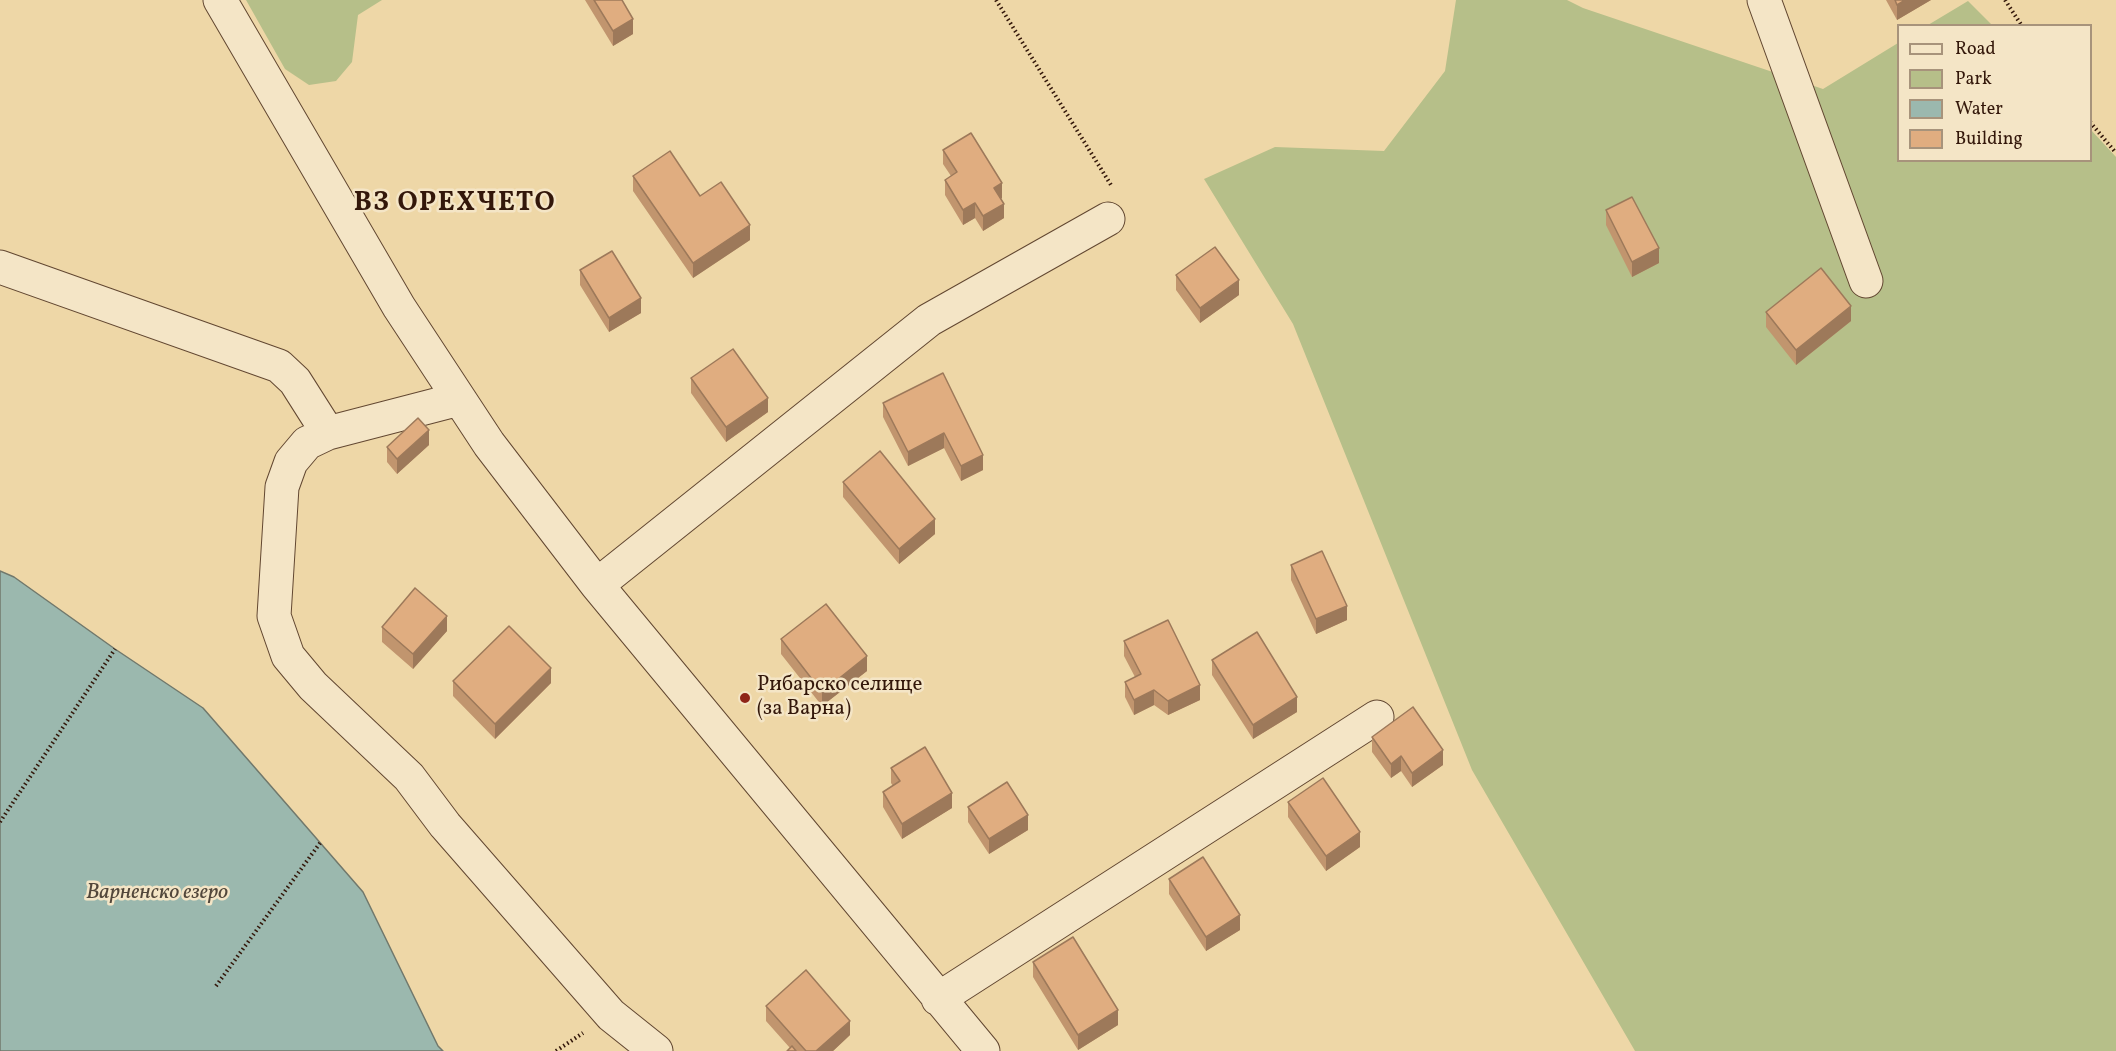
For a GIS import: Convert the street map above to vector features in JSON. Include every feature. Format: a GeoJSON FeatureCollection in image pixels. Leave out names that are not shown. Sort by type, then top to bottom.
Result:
{"type":"FeatureCollection","features":[{"type":"Feature","properties":{"kind":"street"},"geometry":{"type":"LineString","coordinates":[[220,0],[399,307],[489,444],[597,585],[983,1051]]}},
{"type":"Feature","properties":{"kind":"street"},"geometry":{"type":"LineString","coordinates":[[1764,0],[1866,281]]}},
{"type":"Feature","properties":{"kind":"street"},"geometry":{"type":"LineString","coordinates":[[597,585],[929,320],[1108,219]]}},
{"type":"Feature","properties":{"kind":"street"},"geometry":{"type":"LineString","coordinates":[[0,267],[279,366],[295,381],[328,434]]}},
{"type":"Feature","properties":{"kind":"street"},"geometry":{"type":"LineString","coordinates":[[459,399],[328,434],[308,444],[291,462],[282,487],[274,616],[288,656],[314,686],[409,777],[445,825],[611,1015],[656,1051]]}},
{"type":"Feature","properties":{"kind":"street"},"geometry":{"type":"LineString","coordinates":[[938,999],[1377,717]]}},
{"type":"Feature","properties":{"kind":"path"},"geometry":{"type":"LineString","coordinates":[[996,0],[1110,181],[1117,201],[1108,219]]}},
{"type":"Feature","properties":{"kind":"path"},"geometry":{"type":"LineString","coordinates":[[2005,0],[2021,24]]}},
{"type":"Feature","properties":{"kind":"path"},"geometry":{"type":"LineString","coordinates":[[2092,123],[2116,153]]}},
{"type":"Feature","properties":{"kind":"path"},"geometry":{"type":"LineString","coordinates":[[0,822],[115,649]]}},
{"type":"Feature","properties":{"kind":"path"},"geometry":{"type":"LineString","coordinates":[[216,986],[320,843]]}},
{"type":"Feature","properties":{"kind":"green space"},"geometry":{"type":"Polygon","coordinates":[[[246,0],[382,0],[358,15],[352,62],[336,81],[309,85],[285,69],[246,0]]]}},
{"type":"Feature","properties":{"kind":"green space"},"geometry":{"type":"Polygon","coordinates":[[[1456,0],[1567,0],[1583,8],[1823,89],[1897,44],[1897,162],[2092,162],[2092,131],[2116,157],[2116,1051],[1635,1051],[1472,770],[1293,324],[1204,179],[1275,147],[1384,151],[1445,71],[1456,0]]]}},
{"type":"Feature","properties":{"kind":"green space"},"geometry":{"type":"Polygon","coordinates":[[[1968,1],[1991,24],[1930,24],[1968,1]]]}},
{"type":"Feature","properties":{"kind":"water","name":"Варненско езеро"},"geometry":{"type":"Polygon","coordinates":[[[0,571],[14,577],[203,708],[363,892],[438,1046],[443,1051],[0,1051],[0,571]]]}},
{"type":"Feature","properties":{"kind":"building"},"geometry":{"type":"Polygon","coordinates":[[[594,0],[622,0],[633,19],[613,31],[594,0]]]}},
{"type":"Feature","properties":{"kind":"building"},"geometry":{"type":"Polygon","coordinates":[[[1895,0],[1905,0],[1897,5],[1895,0]]]}},
{"type":"Feature","properties":{"kind":"building"},"geometry":{"type":"Polygon","coordinates":[[[971,133],[1002,183],[994,188],[1004,204],[983,216],[975,203],[963,210],[945,180],[957,172],[943,150],[971,133]]]}},
{"type":"Feature","properties":{"kind":"building"},"geometry":{"type":"Polygon","coordinates":[[[670,151],[700,196],[721,182],[750,225],[693,263],[633,176],[670,151]]]}},
{"type":"Feature","properties":{"kind":"building"},"geometry":{"type":"Polygon","coordinates":[[[1632,197],[1659,248],[1632,262],[1606,210],[1632,197]]]}},
{"type":"Feature","properties":{"kind":"building"},"geometry":{"type":"Polygon","coordinates":[[[1215,247],[1239,280],[1200,308],[1176,275],[1215,247]]]}},
{"type":"Feature","properties":{"kind":"building"},"geometry":{"type":"Polygon","coordinates":[[[612,251],[641,298],[609,318],[580,270],[612,251]]]}},
{"type":"Feature","properties":{"kind":"building"},"geometry":{"type":"Polygon","coordinates":[[[1821,268],[1851,306],[1796,350],[1766,312],[1821,268]]]}},
{"type":"Feature","properties":{"kind":"building"},"geometry":{"type":"Polygon","coordinates":[[[733,349],[768,398],[726,427],[691,378],[733,349]]]}},
{"type":"Feature","properties":{"kind":"building"},"geometry":{"type":"Polygon","coordinates":[[[943,373],[983,455],[961,466],[944,433],[908,452],[883,403],[943,373]]]}},
{"type":"Feature","properties":{"kind":"building"},"geometry":{"type":"Polygon","coordinates":[[[418,418],[429,430],[397,459],[387,447],[418,418]]]}},
{"type":"Feature","properties":{"kind":"building"},"geometry":{"type":"Polygon","coordinates":[[[880,451],[935,519],[899,549],[843,482],[880,451]]]}},
{"type":"Feature","properties":{"kind":"building"},"geometry":{"type":"Polygon","coordinates":[[[1322,551],[1347,606],[1316,619],[1291,565],[1322,551]]]}},
{"type":"Feature","properties":{"kind":"building"},"geometry":{"type":"Polygon","coordinates":[[[415,588],[447,616],[413,654],[382,627],[415,588]]]}},
{"type":"Feature","properties":{"kind":"building"},"geometry":{"type":"Polygon","coordinates":[[[826,604],[867,656],[822,692],[781,639],[826,604]]]}},
{"type":"Feature","properties":{"kind":"building"},"geometry":{"type":"Polygon","coordinates":[[[1168,620],[1200,685],[1168,701],[1154,690],[1134,700],[1125,682],[1141,674],[1124,641],[1168,620]]]}},
{"type":"Feature","properties":{"kind":"building"},"geometry":{"type":"Polygon","coordinates":[[[509,626],[551,668],[495,724],[453,681],[509,626]]]}},
{"type":"Feature","properties":{"kind":"building"},"geometry":{"type":"Polygon","coordinates":[[[1257,632],[1297,697],[1253,725],[1212,660],[1257,632]]]}},
{"type":"Feature","properties":{"kind":"building"},"geometry":{"type":"Polygon","coordinates":[[[1413,707],[1443,750],[1412,773],[1401,756],[1391,764],[1372,737],[1413,707]]]}},
{"type":"Feature","properties":{"kind":"building"},"geometry":{"type":"Polygon","coordinates":[[[925,747],[952,793],[902,824],[883,792],[900,781],[891,768],[925,747]]]}},
{"type":"Feature","properties":{"kind":"building"},"geometry":{"type":"Polygon","coordinates":[[[1323,778],[1360,832],[1326,856],[1288,802],[1323,778]]]}},
{"type":"Feature","properties":{"kind":"building"},"geometry":{"type":"Polygon","coordinates":[[[1007,782],[1028,815],[989,839],[968,807],[1007,782]]]}},
{"type":"Feature","properties":{"kind":"building"},"geometry":{"type":"Polygon","coordinates":[[[1203,857],[1240,915],[1206,937],[1169,879],[1203,857]]]}},
{"type":"Feature","properties":{"kind":"building"},"geometry":{"type":"Polygon","coordinates":[[[1073,937],[1118,1010],[1078,1035],[1033,962],[1073,937]]]}},
{"type":"Feature","properties":{"kind":"building"},"geometry":{"type":"Polygon","coordinates":[[[806,970],[850,1021],[816,1051],[806,1051],[766,1006],[806,970]]]}},
{"type":"Feature","properties":{"kind":"place","name":"Рибарско селище (за Варна)"},"geometry":{"type":"Point","coordinates":[745,698]}},
{"type":"Feature","properties":{"kind":"district","name":"ВЗ ОРЕХЧЕТО"},"geometry":{"type":"Point","coordinates":[455,205]}}]}
